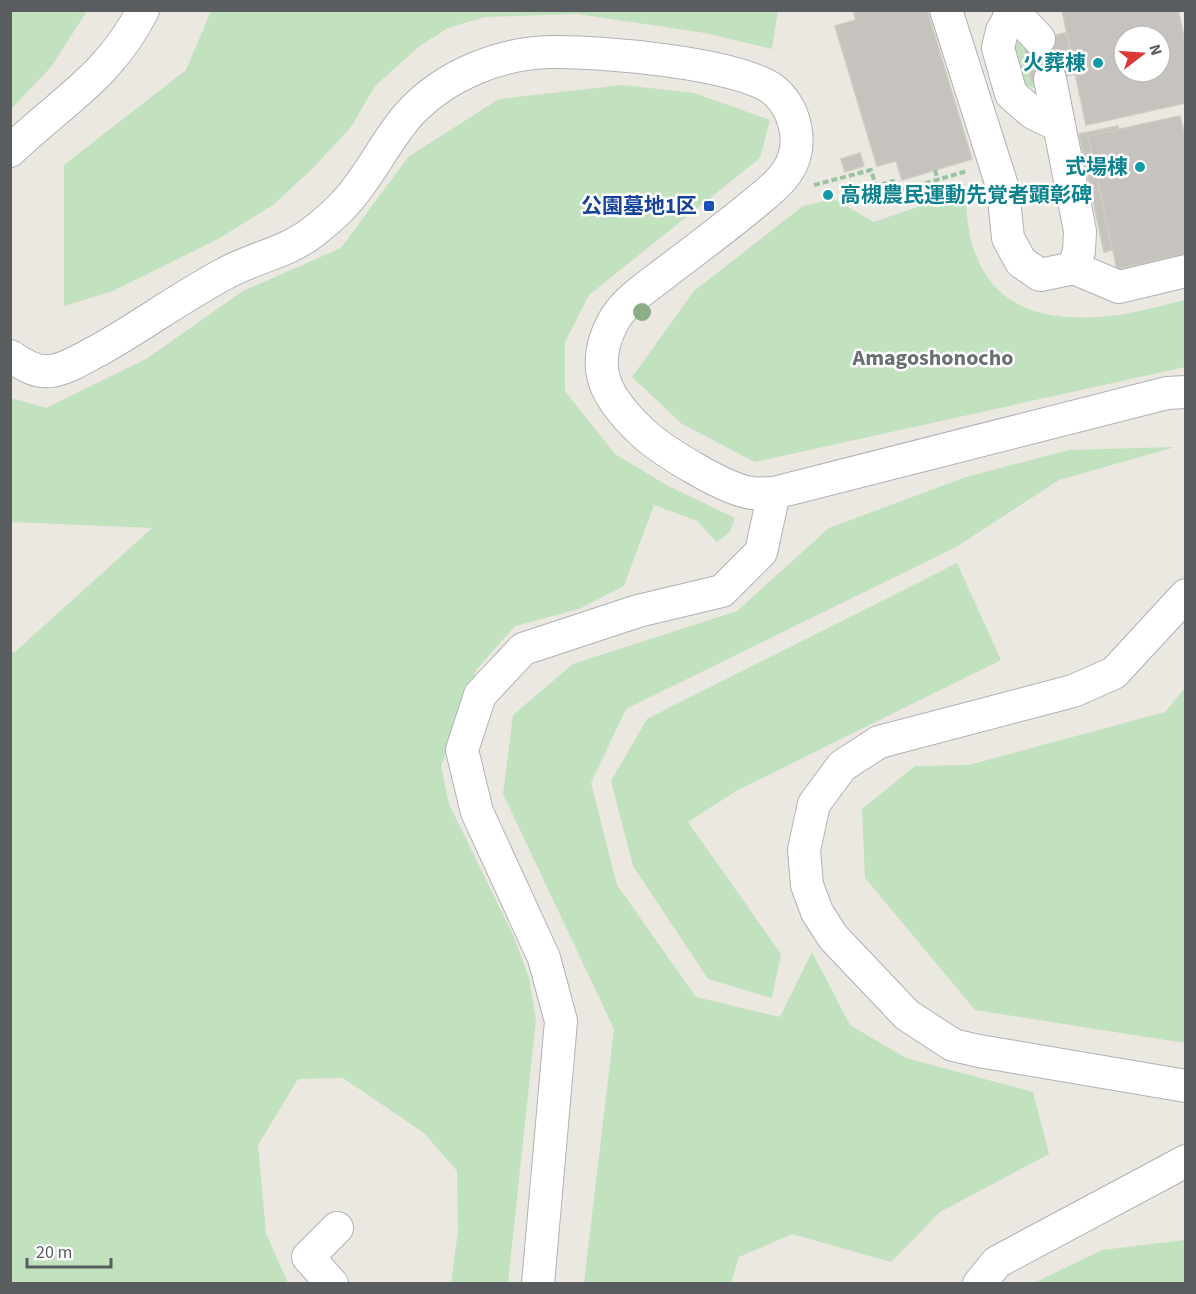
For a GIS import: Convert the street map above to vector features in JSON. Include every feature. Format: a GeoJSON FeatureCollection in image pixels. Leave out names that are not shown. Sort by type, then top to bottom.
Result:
{"type":"FeatureCollection","features":[{"type":"Feature","properties":{"kind":"street"},"geometry":{"type":"LineString","coordinates":[[10,151],[108,65],[130,35],[143,10]]}},
{"type":"Feature","properties":{"kind":"street"},"geometry":{"type":"LineString","coordinates":[[946,10],[1003,189],[1008,238],[1021,262],[1040,275],[1074,268],[1119,287],[1185,271]]}},
{"type":"Feature","properties":{"kind":"street"},"geometry":{"type":"LineString","coordinates":[[1039,39],[1009,14],[998,48],[1011,94],[1033,113],[1058,125]]}},
{"type":"Feature","properties":{"kind":"street"},"geometry":{"type":"LineString","coordinates":[[10,356],[30,369],[51,370],[81,360],[135,330],[229,271],[282,252],[311,234],[347,202],[410,113],[433,92],[462,74],[504,59],[550,52],[632,57],[720,69],[766,83],[783,99],[794,118],[797,138],[795,157],[786,174],[772,188],[638,294],[614,320],[604,347],[600,376],[615,402],[644,434],[685,462],[751,493],[774,493],[1167,393],[1185,392]]}},
{"type":"Feature","properties":{"kind":"street"},"geometry":{"type":"LineString","coordinates":[[1050,79],[1080,231],[1079,251],[1074,268]]}},
{"type":"Feature","properties":{"kind":"street"},"geometry":{"type":"LineString","coordinates":[[538,1284],[561,1021],[544,958],[477,812],[462,750],[480,695],[524,649],[638,611],[722,591],[761,552],[774,493]]}},
{"type":"Feature","properties":{"kind":"street"},"geometry":{"type":"LineString","coordinates":[[1185,596],[1114,673],[1073,691],[879,742],[842,766],[814,804],[804,850],[807,885],[817,912],[833,937],[907,1015],[930,1032],[953,1045],[979,1051],[1185,1086]]}},
{"type":"Feature","properties":{"kind":"street"},"geometry":{"type":"LineString","coordinates":[[979,1284],[997,1262],[1185,1161]]}},
{"type":"Feature","properties":{"kind":"street"},"geometry":{"type":"LineString","coordinates":[[332,1284],[308,1257],[337,1228]]}},
{"type":"Feature","properties":{"kind":"path"},"geometry":{"type":"LineString","coordinates":[[825,184],[871,170],[876,186],[893,181],[896,192],[969,170]]}},
{"type":"Feature","properties":{"kind":"path"},"geometry":{"type":"LineString","coordinates":[[935,170],[938,180]]}},
{"type":"Feature","properties":{"kind":"green space"},"geometry":{"type":"Polygon","coordinates":[[[11,10],[87,11],[51,67],[11,109],[11,10]]]}},
{"type":"Feature","properties":{"kind":"green space"},"geometry":{"type":"Polygon","coordinates":[[[211,10],[778,11],[772,49],[705,33],[577,14],[485,17],[448,28],[421,45],[375,86],[351,127],[313,168],[273,205],[218,239],[113,291],[64,306],[64,165],[186,70],[211,10]]]}},
{"type":"Feature","properties":{"kind":"green space"},"geometry":{"type":"Polygon","coordinates":[[[1023,40],[1032,83],[1039,82],[1033,88],[1020,82],[1010,47],[1023,40]]]}},
{"type":"Feature","properties":{"kind":"green space"},"geometry":{"type":"Polygon","coordinates":[[[623,85],[694,93],[770,120],[760,158],[589,295],[565,342],[565,391],[615,454],[668,486],[735,518],[729,533],[717,542],[697,521],[654,505],[624,586],[579,609],[515,626],[477,669],[441,766],[449,804],[514,937],[529,978],[536,1019],[508,1283],[451,1283],[458,1231],[457,1171],[424,1133],[343,1078],[298,1079],[258,1145],[266,1233],[288,1283],[11,1283],[11,653],[15,652],[152,528],[11,522],[11,398],[46,408],[146,359],[243,291],[341,248],[408,157],[499,99],[623,85]]]}},
{"type":"Feature","properties":{"kind":"green space"},"geometry":{"type":"Polygon","coordinates":[[[966,190],[968,225],[976,254],[988,278],[1005,296],[1027,308],[1053,315],[1083,318],[1126,314],[1185,300],[1185,367],[755,462],[682,424],[632,377],[694,291],[803,206],[834,199],[874,222],[966,190]]]}},
{"type":"Feature","properties":{"kind":"green space"},"geometry":{"type":"Polygon","coordinates":[[[1175,447],[1059,480],[956,547],[626,709],[591,783],[617,885],[696,997],[780,1017],[812,952],[850,1025],[906,1058],[1033,1092],[1049,1154],[940,1212],[891,1262],[792,1234],[739,1257],[731,1283],[584,1283],[614,1029],[503,794],[513,715],[573,664],[737,611],[829,528],[966,477],[1069,450],[1175,447]]]}},
{"type":"Feature","properties":{"kind":"green space"},"geometry":{"type":"Polygon","coordinates":[[[957,563],[1001,660],[736,791],[688,822],[781,954],[772,998],[708,979],[633,866],[611,781],[647,719],[957,563]]]}},
{"type":"Feature","properties":{"kind":"green space"},"geometry":{"type":"Polygon","coordinates":[[[1185,688],[1185,1043],[975,1010],[865,878],[862,809],[915,766],[969,765],[1165,712],[1185,688]]]}},
{"type":"Feature","properties":{"kind":"green space"},"geometry":{"type":"Polygon","coordinates":[[[1185,1240],[1185,1283],[1034,1283],[1102,1250],[1185,1240]]]}},
{"type":"Feature","properties":{"kind":"building"},"geometry":{"type":"Polygon","coordinates":[[[853,10],[927,10],[972,159],[902,180],[896,161],[877,166],[835,26],[856,20],[853,10]]]}},
{"type":"Feature","properties":{"kind":"building","name":"火葬棟"},"geometry":{"type":"Polygon","coordinates":[[[1062,10],[1178,10],[1186,46],[1186,103],[1086,125],[1062,10]]]}},
{"type":"Feature","properties":{"kind":"building"},"geometry":{"type":"Polygon","coordinates":[[[1066,33],[1076,74],[1032,83],[1024,42],[1066,33]]]}},
{"type":"Feature","properties":{"kind":"building","name":"式場棟"},"geometry":{"type":"Polygon","coordinates":[[[1180,116],[1186,141],[1186,254],[1117,269],[1088,136],[1180,116]]]}},
{"type":"Feature","properties":{"kind":"building"},"geometry":{"type":"Polygon","coordinates":[[[1118,126],[1119,130],[1088,136],[1112,250],[1104,252],[1079,134],[1118,126]]]}},
{"type":"Feature","properties":{"kind":"building"},"geometry":{"type":"Polygon","coordinates":[[[860,153],[864,166],[845,172],[841,159],[860,153]]]}},
{"type":"Feature","properties":{"kind":"tunnel"},"geometry":{"type":"LineString","coordinates":[[1039,39],[1050,79]]}},
{"type":"Feature","properties":{"kind":"place","name":"火葬棟"},"geometry":{"type":"Point","coordinates":[1098,63]}},
{"type":"Feature","properties":{"kind":"place","name":"式場棟"},"geometry":{"type":"Point","coordinates":[1140,167]}},
{"type":"Feature","properties":{"kind":"place","name":"高槻農民運動先覚者顕彰碑"},"geometry":{"type":"Point","coordinates":[828,195]}},
{"type":"Feature","properties":{"kind":"place","name":"公園墓地1区"},"geometry":{"type":"Point","coordinates":[709,206]}},
{"type":"Feature","properties":{"kind":"district","name":"Amagoshonocho"},"geometry":{"type":"Point","coordinates":[933,357]}}]}
